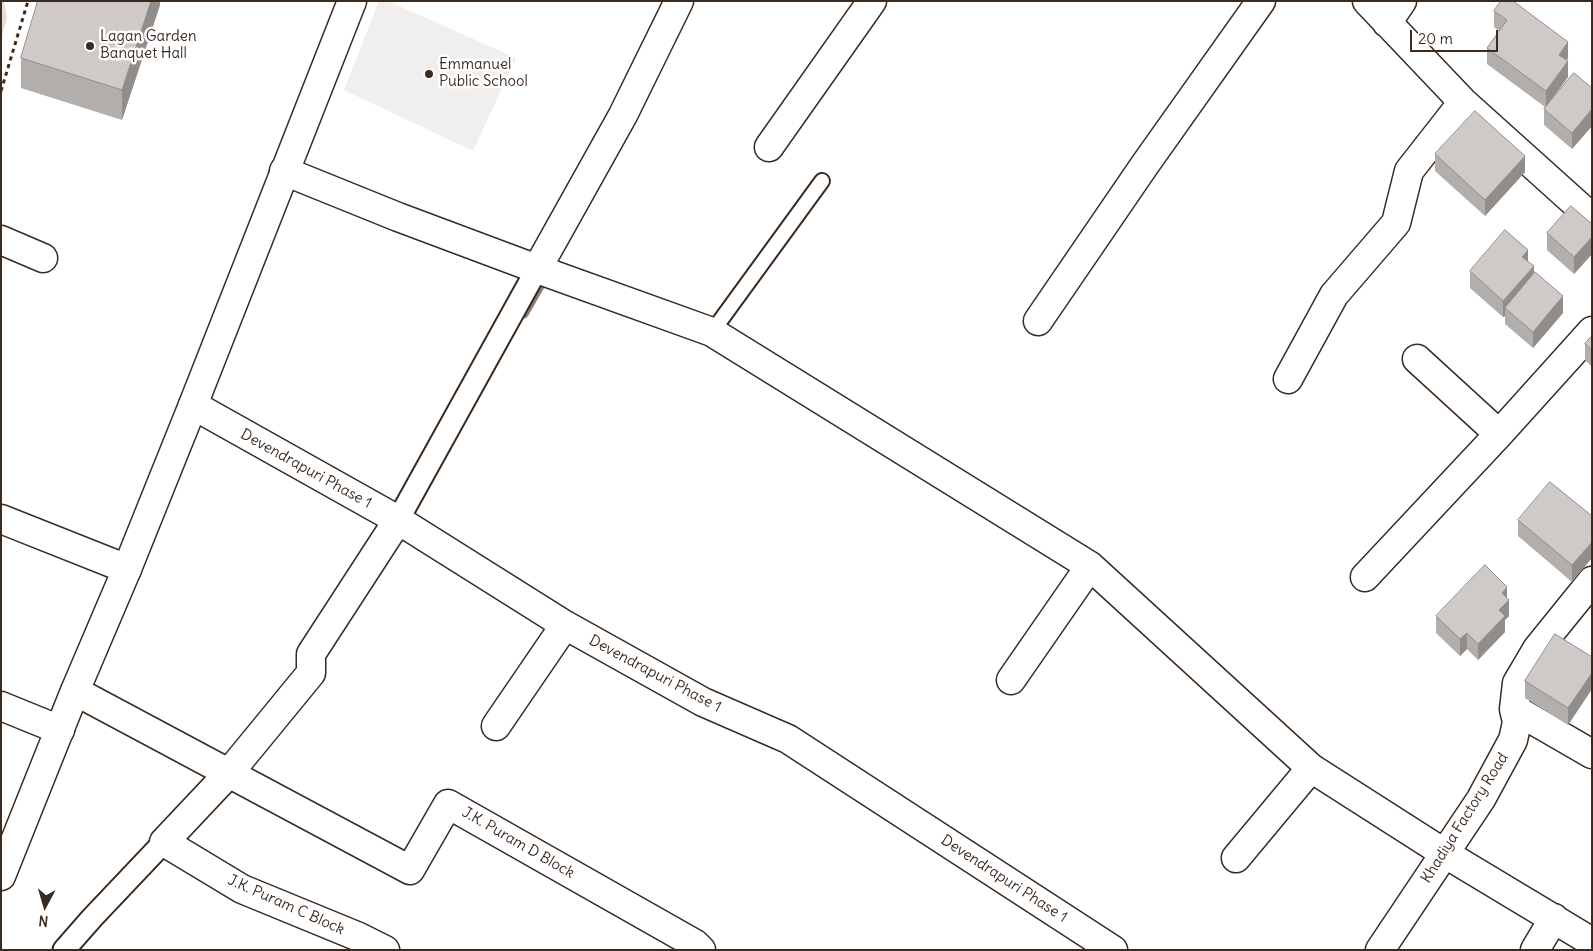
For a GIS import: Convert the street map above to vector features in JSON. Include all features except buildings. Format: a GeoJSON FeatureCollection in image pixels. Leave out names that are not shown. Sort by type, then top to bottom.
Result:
{"type":"FeatureCollection","features":[{"type":"Feature","properties":{"kind":"street"},"geometry":{"type":"LineString","coordinates":[[4,863],[127,569],[352,1]]}},
{"type":"Feature","properties":{"kind":"street"},"geometry":{"type":"LineString","coordinates":[[64,950],[229,773],[311,673],[311,654],[398,520],[623,115],[678,1]]}},
{"type":"Feature","properties":{"kind":"street"},"geometry":{"type":"LineString","coordinates":[[769,147],[872,1]]}},
{"type":"Feature","properties":{"kind":"street"},"geometry":{"type":"LineString","coordinates":[[1038,321],[1144,166],[1261,1]]}},
{"type":"Feature","properties":{"kind":"street"},"geometry":{"type":"LineString","coordinates":[[1366,1],[1394,12],[1463,102],[1592,218]]}},
{"type":"Feature","properties":{"kind":"street"},"geometry":{"type":"LineString","coordinates":[[1288,379],[1334,294],[1396,223],[1409,171],[1463,102]]}},
{"type":"Feature","properties":{"kind":"street"},"geometry":{"type":"LineString","coordinates":[[284,171],[398,217],[712,332],[1090,566],[1311,768],[1444,853],[1592,942]]}},
{"type":"Feature","properties":{"kind":"street"},"geometry":{"type":"LineString","coordinates":[[1,240],[44,258]]}},
{"type":"Feature","properties":{"kind":"street"},"geometry":{"type":"LineString","coordinates":[[1365,577],[1499,434],[1592,331]]}},
{"type":"Feature","properties":{"kind":"street"},"geometry":{"type":"LineString","coordinates":[[1417,359],[1499,434]]}},
{"type":"Feature","properties":{"kind":"street","name":"Devendrapuri Phase 1"},"geometry":{"type":"LineString","coordinates":[[193,405],[398,520],[565,625],[703,702],[788,739],[1113,950]]}},
{"type":"Feature","properties":{"kind":"street"},"geometry":{"type":"LineString","coordinates":[[1,519],[127,569]]}},
{"type":"Feature","properties":{"kind":"street"},"geometry":{"type":"LineString","coordinates":[[1011,680],[1090,566]]}},
{"type":"Feature","properties":{"kind":"street","name":"Khadiya Factory Road"},"geometry":{"type":"LineString","coordinates":[[1380,950],[1480,799],[1513,740],[1517,722],[1514,709],[1517,683],[1537,649],[1592,581]]}},
{"type":"Feature","properties":{"kind":"street"},"geometry":{"type":"LineString","coordinates":[[496,726],[565,625]]}},
{"type":"Feature","properties":{"kind":"street"},"geometry":{"type":"LineString","coordinates":[[75,691],[229,773]]}},
{"type":"Feature","properties":{"kind":"street"},"geometry":{"type":"LineString","coordinates":[[1,706],[60,730]]}},
{"type":"Feature","properties":{"kind":"street"},"geometry":{"type":"LineString","coordinates":[[1514,709],[1592,754]]}},
{"type":"Feature","properties":{"kind":"street"},"geometry":{"type":"LineString","coordinates":[[1236,858],[1311,768]]}},
{"type":"Feature","properties":{"kind":"street","name":"J.K. Puram D Block"},"geometry":{"type":"LineString","coordinates":[[229,773],[410,870],[448,804],[695,944],[701,950]]}},
{"type":"Feature","properties":{"kind":"street","name":"J.K. Puram C Block"},"geometry":{"type":"LineString","coordinates":[[164,842],[242,889],[360,937],[385,950]]}},
{"type":"Feature","properties":{"kind":"street"},"geometry":{"type":"LineString","coordinates":[[1535,950],[1554,918]]}},
{"type":"Feature","properties":{"kind":"lane"},"geometry":{"type":"LineString","coordinates":[[712,332],[822,181]]}},
{"type":"Feature","properties":{"kind":"path"},"geometry":{"type":"LineString","coordinates":[[1,91],[28,1]]}},
{"type":"Feature","properties":{"kind":"shaded area"},"geometry":{"type":"Polygon","coordinates":[[[1,1],[4,1],[7,18],[1,39],[1,1]]]}},
{"type":"Feature","properties":{"kind":"shaded area","name":"Emmanuel Public School"},"geometry":{"type":"Polygon","coordinates":[[[379,1],[388,1],[516,58],[473,151],[344,90],[379,1]]]}},
{"type":"Feature","properties":{"kind":"waterway"},"geometry":{"type":"LineString","coordinates":[[524,314],[540,286]]}},
{"type":"Feature","properties":{"kind":"place","name":"Lagan Garden Banquet Hall"},"geometry":{"type":"Point","coordinates":[90,46]}},
{"type":"Feature","properties":{"kind":"place","name":"Emmanuel Public School"},"geometry":{"type":"Point","coordinates":[429,74]}}]}
